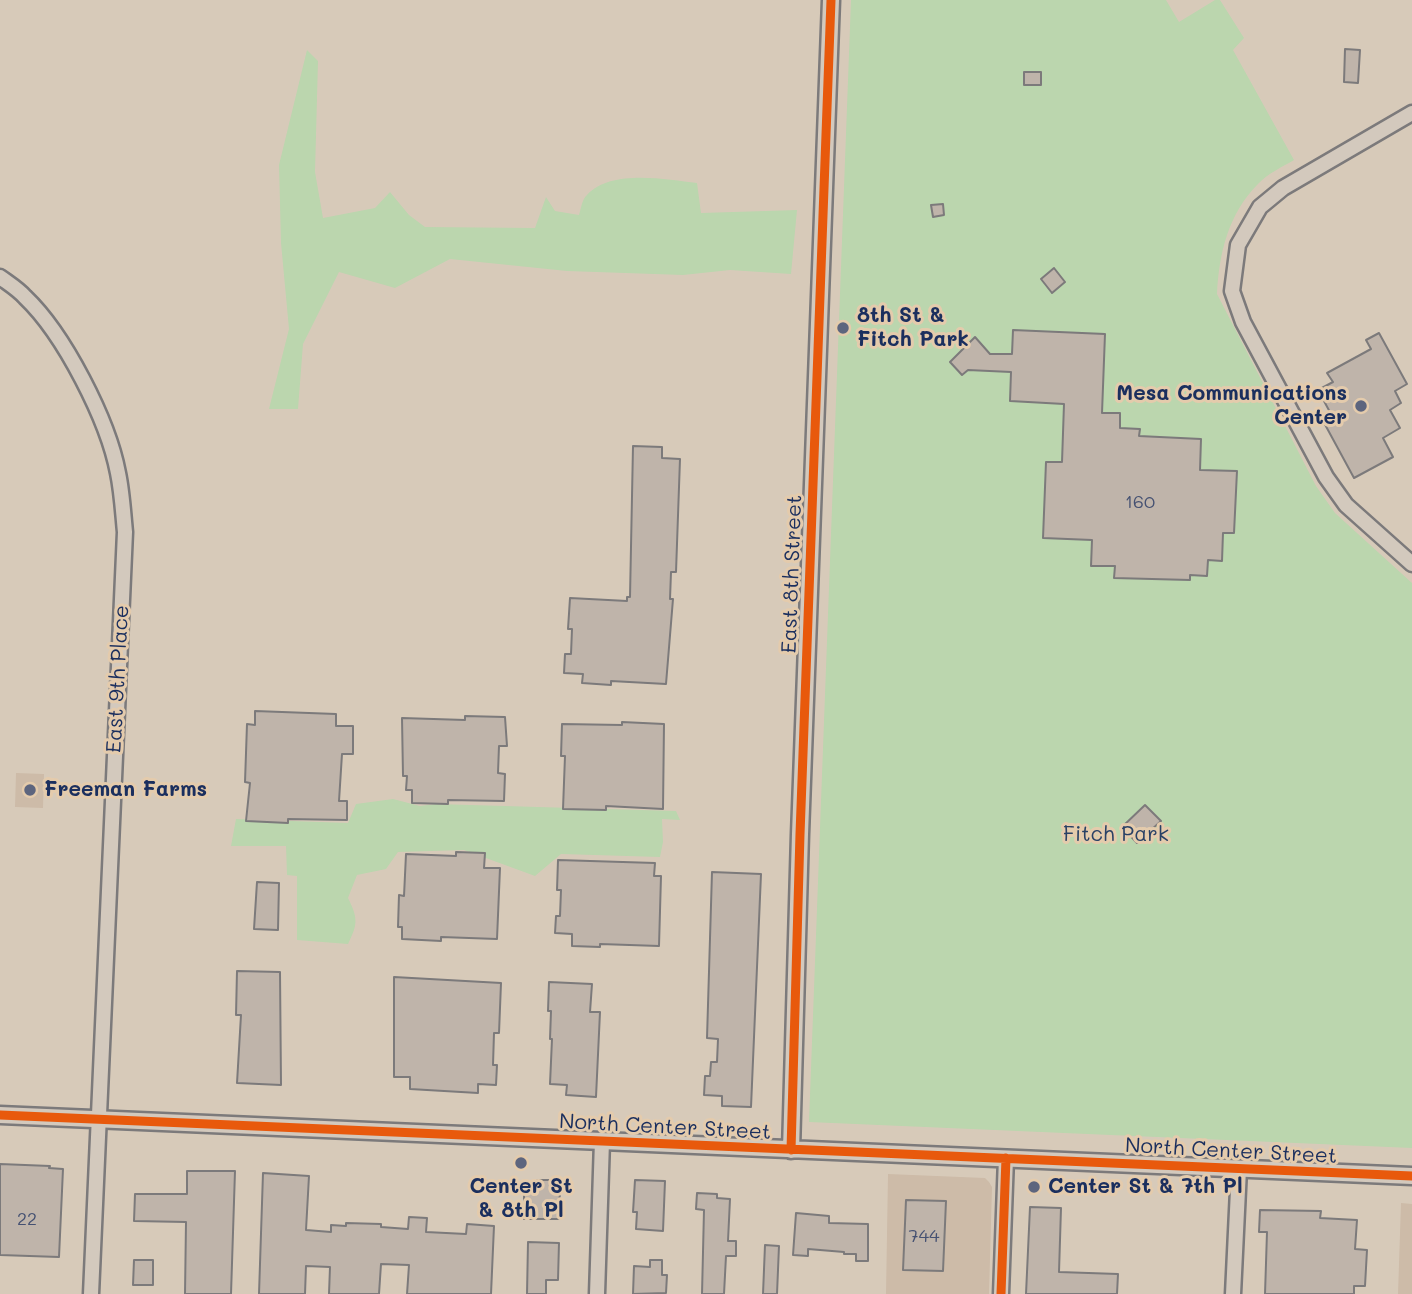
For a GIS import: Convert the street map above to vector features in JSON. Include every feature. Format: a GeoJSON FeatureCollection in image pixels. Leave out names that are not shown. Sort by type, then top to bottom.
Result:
{"type":"FeatureCollection","features":[{"type":"Feature","properties":{"kind":"street","name":"East 8th Street"},"geometry":{"type":"LineString","coordinates":[[791,1150],[799,854],[831,0]]}},
{"type":"Feature","properties":{"kind":"street"},"geometry":{"type":"LineString","coordinates":[[1412,113],[1283,188],[1260,207],[1238,245],[1232,291],[1243,322],[1326,477],[1346,505],[1412,564]]}},
{"type":"Feature","properties":{"kind":"street","name":"East 9th Place"},"geometry":{"type":"LineString","coordinates":[[0,276],[26,297],[55,335],[104,424],[118,473],[125,532],[91,1294]]}},
{"type":"Feature","properties":{"kind":"street","name":"North Center Street"},"geometry":{"type":"LineString","coordinates":[[0,1115],[1412,1177]]}},
{"type":"Feature","properties":{"kind":"street"},"geometry":{"type":"LineString","coordinates":[[597,1294],[602,1141]]}},
{"type":"Feature","properties":{"kind":"street"},"geometry":{"type":"LineString","coordinates":[[1001,1294],[1006,1158]]}},
{"type":"Feature","properties":{"kind":"street"},"geometry":{"type":"LineString","coordinates":[[1233,1294],[1238,1169]]}},
{"type":"Feature","properties":{"kind":"shaded area","name":"Freeman Farms"},"geometry":{"type":"Polygon","coordinates":[[[16,773],[44,774],[43,808],[15,807],[16,773]]]}},
{"type":"Feature","properties":{"kind":"shaded area"},"geometry":{"type":"Polygon","coordinates":[[[888,1174],[985,1178],[989,1182],[992,1187],[989,1294],[886,1294],[888,1174]]]}},
{"type":"Feature","properties":{"kind":"shaded area"},"geometry":{"type":"Polygon","coordinates":[[[1401,1203],[1412,1204],[1412,1294],[1398,1294],[1401,1203]]]}},
{"type":"Feature","properties":{"kind":"green space","name":"Fitch Park"},"geometry":{"type":"Polygon","coordinates":[[[851,0],[1166,0],[1179,22],[1215,0],[1220,0],[1244,38],[1233,50],[1294,160],[1262,180],[1239,208],[1223,250],[1217,294],[1316,486],[1335,513],[1412,583],[1412,1148],[809,1122],[851,0]]]}},
{"type":"Feature","properties":{"kind":"green space"},"geometry":{"type":"Polygon","coordinates":[[[307,50],[318,61],[315,172],[323,218],[375,208],[390,192],[409,215],[425,227],[535,228],[546,197],[555,211],[579,215],[585,197],[597,187],[609,182],[639,178],[697,183],[701,213],[797,210],[791,274],[730,270],[683,275],[567,271],[450,259],[395,288],[339,272],[303,344],[298,409],[269,409],[289,329],[281,243],[279,165],[307,50]]]}},
{"type":"Feature","properties":{"kind":"green space"},"geometry":{"type":"Polygon","coordinates":[[[393,799],[420,806],[436,804],[676,811],[680,820],[662,819],[663,842],[660,857],[561,854],[535,876],[464,850],[398,852],[386,869],[357,875],[348,898],[356,921],[348,944],[297,940],[297,876],[287,875],[286,846],[231,846],[236,819],[348,823],[356,804],[393,799]]]}},
{"type":"Feature","properties":{"kind":"building"},"geometry":{"type":"Polygon","coordinates":[[[1345,49],[1360,50],[1358,83],[1344,82],[1345,49]]]}},
{"type":"Feature","properties":{"kind":"building"},"geometry":{"type":"Polygon","coordinates":[[[1024,72],[1041,72],[1041,85],[1024,85],[1024,72]]]}},
{"type":"Feature","properties":{"kind":"building"},"geometry":{"type":"Polygon","coordinates":[[[943,204],[944,215],[933,217],[931,205],[943,204]]]}},
{"type":"Feature","properties":{"kind":"building"},"geometry":{"type":"Polygon","coordinates":[[[1054,268],[1065,282],[1052,293],[1041,279],[1054,268]]]}},
{"type":"Feature","properties":{"kind":"building"},"geometry":{"type":"Polygon","coordinates":[[[1013,330],[1105,334],[1102,413],[1120,413],[1120,428],[1140,429],[1139,436],[1201,439],[1200,470],[1237,471],[1234,533],[1223,533],[1222,561],[1208,560],[1207,576],[1190,575],[1190,580],[1114,578],[1115,566],[1091,566],[1092,540],[1043,538],[1046,462],[1062,462],[1064,404],[1010,401],[1011,372],[968,370],[962,375],[950,362],[975,337],[990,354],[1012,354],[1013,330]]]}},
{"type":"Feature","properties":{"kind":"building","name":"Mesa Communications Center"},"geometry":{"type":"Polygon","coordinates":[[[1379,333],[1407,384],[1395,391],[1401,403],[1390,410],[1400,428],[1383,438],[1393,457],[1354,478],[1322,419],[1331,414],[1318,390],[1333,382],[1327,373],[1371,349],[1366,340],[1379,333]]]}},
{"type":"Feature","properties":{"kind":"building"},"geometry":{"type":"Polygon","coordinates":[[[633,446],[662,447],[662,458],[680,459],[676,572],[671,572],[670,599],[673,599],[666,684],[611,681],[611,685],[582,683],[583,674],[564,673],[565,654],[571,654],[572,629],[568,629],[570,598],[627,601],[627,597],[630,597],[633,446]]]}},
{"type":"Feature","properties":{"kind":"building"},"geometry":{"type":"Polygon","coordinates":[[[255,711],[336,714],[336,726],[353,726],[353,754],[342,754],[339,801],[347,801],[347,820],[288,819],[288,823],[246,821],[250,783],[245,782],[247,724],[255,725],[255,711]]]}},
{"type":"Feature","properties":{"kind":"building"},"geometry":{"type":"Polygon","coordinates":[[[465,716],[505,717],[507,746],[499,746],[498,773],[505,774],[504,801],[448,800],[448,804],[412,803],[412,790],[406,790],[407,776],[403,776],[402,718],[465,720],[465,716]]]}},
{"type":"Feature","properties":{"kind":"building"},"geometry":{"type":"Polygon","coordinates":[[[622,722],[664,724],[663,809],[606,806],[606,810],[563,809],[565,756],[561,756],[562,724],[622,725],[622,722]]]}},
{"type":"Feature","properties":{"kind":"building"},"geometry":{"type":"Polygon","coordinates":[[[1145,805],[1161,821],[1137,843],[1122,827],[1145,805]]]}},
{"type":"Feature","properties":{"kind":"building"},"geometry":{"type":"Polygon","coordinates":[[[456,852],[485,853],[484,868],[500,868],[497,939],[402,939],[402,927],[398,927],[399,895],[404,896],[406,854],[456,856],[456,852]]]}},
{"type":"Feature","properties":{"kind":"building"},"geometry":{"type":"Polygon","coordinates":[[[558,860],[655,863],[654,876],[661,876],[659,946],[572,946],[572,934],[555,933],[556,916],[560,916],[558,860]]]}},
{"type":"Feature","properties":{"kind":"building"},"geometry":{"type":"Polygon","coordinates":[[[712,872],[761,874],[751,1107],[722,1106],[722,1096],[704,1095],[705,1076],[710,1076],[711,1062],[717,1062],[718,1039],[707,1038],[712,872]]]}},
{"type":"Feature","properties":{"kind":"building"},"geometry":{"type":"Polygon","coordinates":[[[257,882],[279,883],[278,930],[254,929],[257,882]]]}},
{"type":"Feature","properties":{"kind":"building"},"geometry":{"type":"Polygon","coordinates":[[[237,971],[280,972],[281,1085],[237,1083],[241,1015],[236,1015],[237,971]]]}},
{"type":"Feature","properties":{"kind":"building"},"geometry":{"type":"Polygon","coordinates":[[[394,977],[501,983],[499,1033],[494,1033],[493,1065],[497,1065],[496,1085],[478,1084],[478,1093],[410,1089],[410,1077],[394,1077],[394,977]]]}},
{"type":"Feature","properties":{"kind":"building"},"geometry":{"type":"Polygon","coordinates":[[[549,982],[592,984],[590,1012],[600,1012],[596,1097],[566,1095],[567,1085],[550,1084],[552,1039],[551,1011],[548,1011],[549,982]]]}},
{"type":"Feature","properties":{"kind":"building"},"geometry":{"type":"Polygon","coordinates":[[[0,1164],[63,1169],[59,1257],[0,1255],[0,1164]]]}},
{"type":"Feature","properties":{"kind":"building"},"geometry":{"type":"Polygon","coordinates":[[[187,1171],[235,1171],[231,1294],[185,1294],[186,1222],[134,1221],[135,1194],[187,1194],[187,1171]]]}},
{"type":"Feature","properties":{"kind":"building"},"geometry":{"type":"Polygon","coordinates":[[[263,1173],[309,1176],[306,1230],[331,1232],[331,1225],[346,1226],[346,1223],[381,1224],[381,1227],[408,1229],[409,1217],[427,1218],[426,1232],[466,1234],[467,1224],[494,1226],[491,1294],[407,1294],[409,1265],[381,1264],[379,1294],[329,1294],[330,1267],[306,1266],[305,1294],[259,1294],[263,1173]]]}},
{"type":"Feature","properties":{"kind":"building"},"geometry":{"type":"Polygon","coordinates":[[[537,1180],[553,1180],[553,1187],[560,1188],[559,1219],[524,1219],[524,1191],[537,1191],[537,1180]]]}},
{"type":"Feature","properties":{"kind":"building"},"geometry":{"type":"Polygon","coordinates":[[[635,1180],[665,1181],[663,1231],[636,1229],[637,1212],[633,1212],[635,1180]]]}},
{"type":"Feature","properties":{"kind":"building"},"geometry":{"type":"Polygon","coordinates":[[[697,1193],[717,1194],[717,1198],[730,1199],[728,1241],[736,1241],[736,1256],[726,1256],[724,1294],[702,1294],[704,1210],[696,1209],[697,1193]]]}},
{"type":"Feature","properties":{"kind":"building"},"geometry":{"type":"Polygon","coordinates":[[[906,1200],[946,1201],[943,1271],[903,1270],[906,1200]]]}},
{"type":"Feature","properties":{"kind":"building"},"geometry":{"type":"Polygon","coordinates":[[[1030,1207],[1061,1208],[1059,1272],[1118,1274],[1117,1294],[1026,1294],[1030,1207]]]}},
{"type":"Feature","properties":{"kind":"building"},"geometry":{"type":"Polygon","coordinates":[[[1260,1210],[1321,1211],[1320,1218],[1357,1220],[1355,1249],[1367,1250],[1365,1286],[1354,1286],[1354,1294],[1265,1294],[1267,1232],[1259,1232],[1260,1210]]]}},
{"type":"Feature","properties":{"kind":"building"},"geometry":{"type":"Polygon","coordinates":[[[796,1213],[829,1216],[829,1223],[868,1224],[868,1261],[856,1261],[856,1254],[808,1249],[808,1256],[793,1255],[796,1213]]]}},
{"type":"Feature","properties":{"kind":"building"},"geometry":{"type":"Polygon","coordinates":[[[528,1242],[559,1243],[558,1280],[546,1280],[546,1294],[527,1294],[528,1242]]]}},
{"type":"Feature","properties":{"kind":"building"},"geometry":{"type":"Polygon","coordinates":[[[765,1245],[779,1246],[777,1294],[763,1294],[765,1245]]]}},
{"type":"Feature","properties":{"kind":"building"},"geometry":{"type":"Polygon","coordinates":[[[134,1260],[153,1260],[153,1285],[133,1285],[134,1260]]]}},
{"type":"Feature","properties":{"kind":"building"},"geometry":{"type":"Polygon","coordinates":[[[650,1260],[662,1260],[662,1275],[667,1275],[666,1293],[633,1294],[634,1266],[650,1267],[650,1260]]]}},
{"type":"Feature","properties":{"kind":"cycle path"},"geometry":{"type":"LineString","coordinates":[[791,1150],[831,0]]}},
{"type":"Feature","properties":{"kind":"cycle path"},"geometry":{"type":"LineString","coordinates":[[0,1115],[1412,1176]]}},
{"type":"Feature","properties":{"kind":"cycle path"},"geometry":{"type":"LineString","coordinates":[[1001,1294],[1006,1158]]}},
{"type":"Feature","properties":{"kind":"place","name":"8th St & Fitch Park"},"geometry":{"type":"Point","coordinates":[843,328]}},
{"type":"Feature","properties":{"kind":"place","name":"Mesa Communications Center"},"geometry":{"type":"Point","coordinates":[1361,406]}},
{"type":"Feature","properties":{"kind":"place","name":"Freeman Farms"},"geometry":{"type":"Point","coordinates":[30,790]}},
{"type":"Feature","properties":{"kind":"place","name":"Center St & 8th Pl"},"geometry":{"type":"Point","coordinates":[521,1163]}},
{"type":"Feature","properties":{"kind":"place","name":"Center St & 7th Pl"},"geometry":{"type":"Point","coordinates":[1034,1187]}}]}
